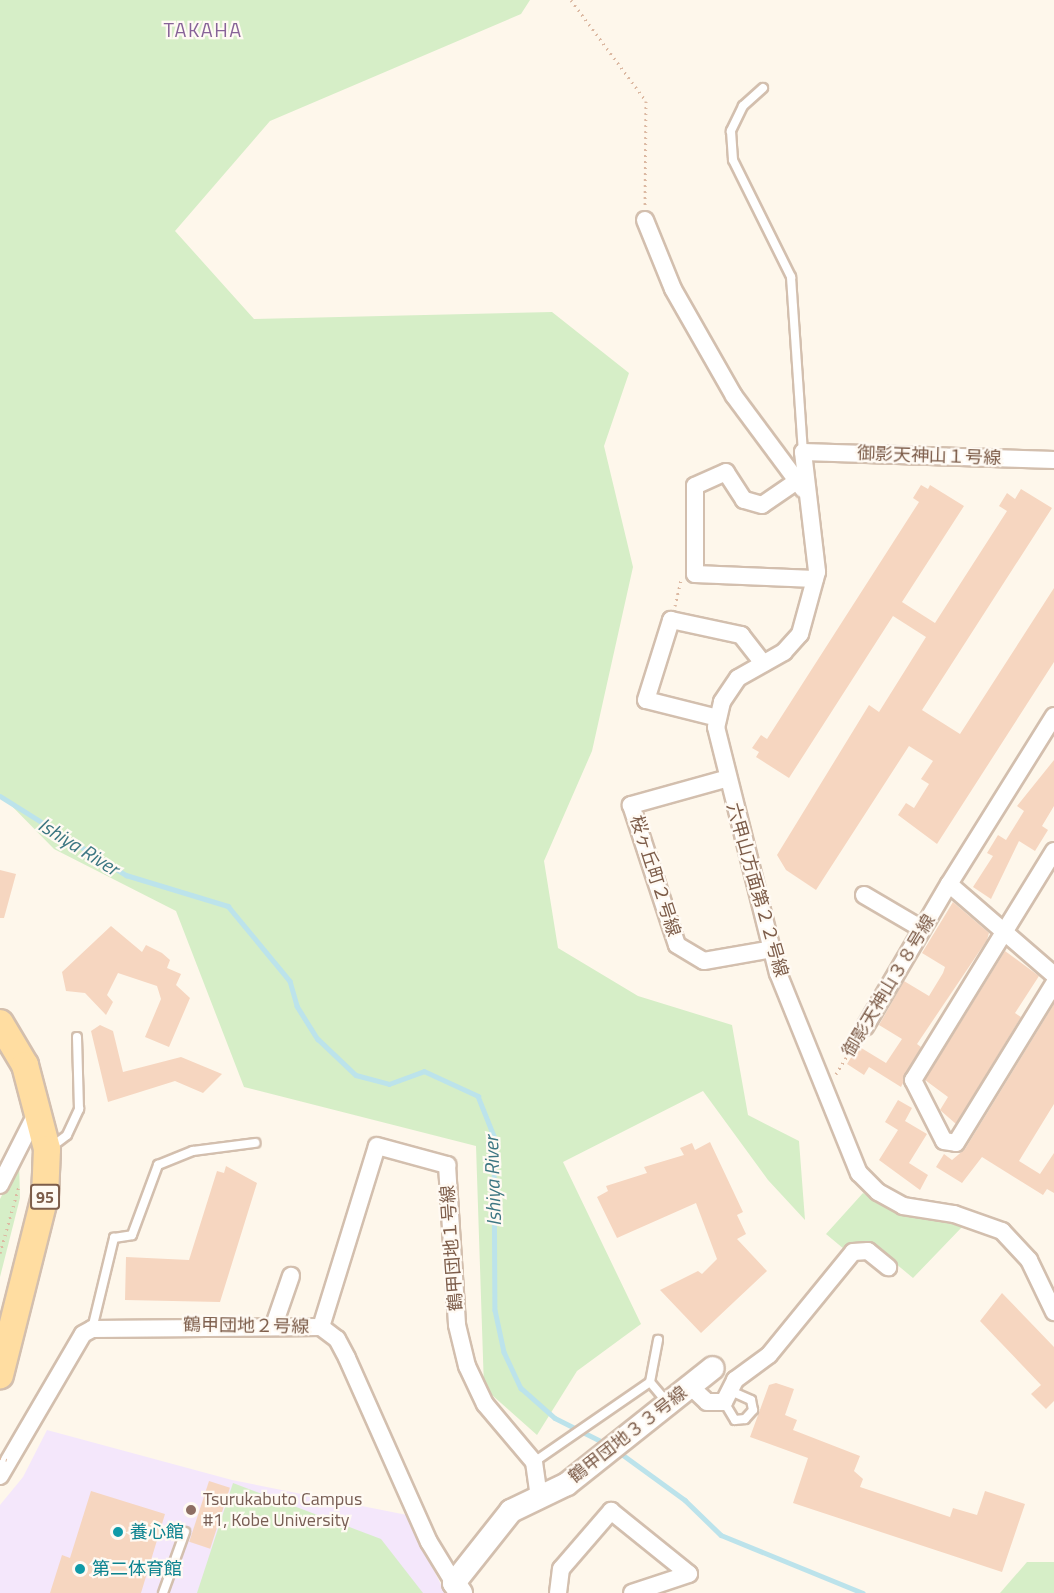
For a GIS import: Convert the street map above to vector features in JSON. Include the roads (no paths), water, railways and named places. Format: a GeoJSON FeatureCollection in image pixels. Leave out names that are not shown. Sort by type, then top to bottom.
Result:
{"type":"FeatureCollection","features":[{"type":"Feature","properties":{"kind":"main road","name":"95"},"geometry":{"type":"LineString","coordinates":[[0,1023],[25,1065],[39,1109],[47,1149],[45,1196],[0,1375]]}},
{"type":"Feature","properties":{"kind":"street"},"geometry":{"type":"LineString","coordinates":[[645,220],[673,289],[734,396],[810,499]]}},
{"type":"Feature","properties":{"kind":"street","name":"御影天神山１号線"},"geometry":{"type":"LineString","coordinates":[[803,452],[1054,460]]}},
{"type":"Feature","properties":{"kind":"street"},"geometry":{"type":"LineString","coordinates":[[763,663],[741,635],[671,620],[646,700],[718,718],[738,678],[763,663],[800,634],[815,579],[817,535],[803,452]]}},
{"type":"Feature","properties":{"kind":"street"},"geometry":{"type":"LineString","coordinates":[[797,481],[762,505],[744,500],[726,472],[695,486],[695,574],[815,579]]}},
{"type":"Feature","properties":{"kind":"street","name":"御影天神山３８号線"},"geometry":{"type":"LineString","coordinates":[[865,1027],[949,884],[1054,716]]}},
{"type":"Feature","properties":{"kind":"street","name":"六甲山方面第２２号線"},"geometry":{"type":"LineString","coordinates":[[718,718],[725,779],[772,949],[859,1173],[878,1192],[903,1206],[954,1214],[1002,1232],[1029,1260],[1054,1312]]}},
{"type":"Feature","properties":{"kind":"street","name":"桜ヶ丘町２号線"},"geometry":{"type":"LineString","coordinates":[[725,779],[631,805],[677,945],[704,961],[772,949]]}},
{"type":"Feature","properties":{"kind":"street"},"geometry":{"type":"LineString","coordinates":[[1054,851],[913,1080],[944,1141],[956,1143],[1054,984]]}},
{"type":"Feature","properties":{"kind":"street"},"geometry":{"type":"LineString","coordinates":[[949,884],[1054,975]]}},
{"type":"Feature","properties":{"kind":"street"},"geometry":{"type":"LineString","coordinates":[[864,895],[922,929]]}},
{"type":"Feature","properties":{"kind":"street"},"geometry":{"type":"LineString","coordinates":[[0,1185],[39,1109]]}},
{"type":"Feature","properties":{"kind":"street","name":"鶴甲団地１号線"},"geometry":{"type":"LineString","coordinates":[[321,1327],[377,1146],[447,1165],[457,1325],[467,1366],[485,1404],[534,1462]]}},
{"type":"Feature","properties":{"kind":"street"},"geometry":{"type":"LineString","coordinates":[[690,1386],[707,1402],[728,1397],[735,1380],[769,1355],[853,1252],[868,1251],[888,1268]]}},
{"type":"Feature","properties":{"kind":"street"},"geometry":{"type":"LineString","coordinates":[[274,1325],[291,1276]]}},
{"type":"Feature","properties":{"kind":"street","name":"鶴甲団地２号線"},"geometry":{"type":"LineString","coordinates":[[92,1329],[274,1325],[321,1327],[337,1339],[347,1358],[429,1542],[458,1588]]}},
{"type":"Feature","properties":{"kind":"street"},"geometry":{"type":"LineString","coordinates":[[3,1468],[83,1334],[92,1329]]}},
{"type":"Feature","properties":{"kind":"street","name":"鶴甲団地３３号線"},"geometry":{"type":"LineString","coordinates":[[458,1588],[511,1511],[546,1494],[713,1368]]}},
{"type":"Feature","properties":{"kind":"street"},"geometry":{"type":"LineString","coordinates":[[534,1462],[546,1494]]}},
{"type":"Feature","properties":{"kind":"street"},"geometry":{"type":"LineString","coordinates":[[558,1593],[561,1569],[611,1510],[689,1574],[632,1593]]}},
{"type":"Feature","properties":{"kind":"lane"},"geometry":{"type":"LineString","coordinates":[[763,88],[743,106],[731,131],[733,160],[791,277],[803,452]]}},
{"type":"Feature","properties":{"kind":"lane"},"geometry":{"type":"LineString","coordinates":[[47,1149],[67,1135],[79,1109],[76,1037]]}},
{"type":"Feature","properties":{"kind":"lane"},"geometry":{"type":"LineString","coordinates":[[92,1329],[114,1238],[132,1235],[158,1165],[193,1152],[255,1143]]}},
{"type":"Feature","properties":{"kind":"lane"},"geometry":{"type":"LineString","coordinates":[[658,1340],[650,1382],[664,1407]]}},
{"type":"Feature","properties":{"kind":"lane"},"geometry":{"type":"LineString","coordinates":[[534,1462],[650,1382]]}},
{"type":"Feature","properties":{"kind":"lane"},"geometry":{"type":"LineString","coordinates":[[163,1593],[185,1532]]}},
{"type":"Feature","properties":{"kind":"waterway","name":"Ishiya River"},"geometry":{"type":"LineString","coordinates":[[0,796],[126,875],[228,906],[290,981],[297,1006],[318,1039],[356,1075],[389,1084],[424,1071],[478,1096],[494,1136],[495,1310],[504,1352],[521,1388],[555,1418],[607,1444]]}},
{"type":"Feature","properties":{"kind":"waterway","name":"Ishiya River"},"geometry":{"type":"LineString","coordinates":[[619,1452],[685,1500],[721,1535],[863,1593]]}},
{"type":"Feature","properties":{"kind":"place","name":"Tsurukabuto Campus #1, Kobe University"},"geometry":{"type":"Point","coordinates":[191,1510]}},
{"type":"Feature","properties":{"kind":"place","name":"養心館"},"geometry":{"type":"Point","coordinates":[118,1532]}},
{"type":"Feature","properties":{"kind":"place","name":"第二体育館"},"geometry":{"type":"Point","coordinates":[80,1569]}},
{"type":"Feature","properties":{"kind":"district","name":"TAKAHA"},"geometry":{"type":"Point","coordinates":[203,29]}}]}
